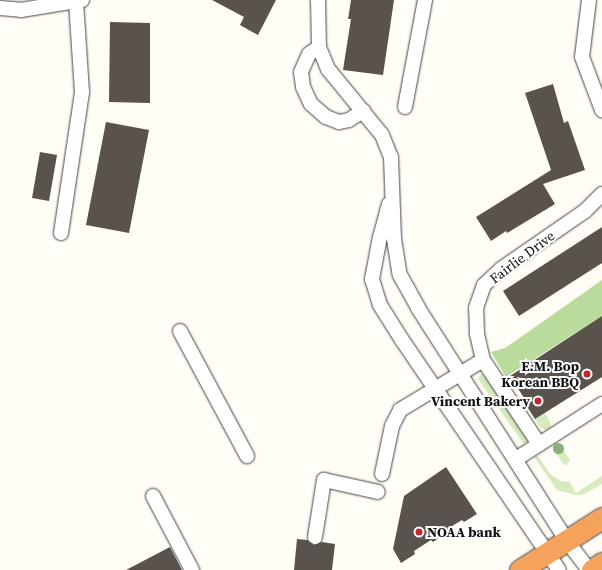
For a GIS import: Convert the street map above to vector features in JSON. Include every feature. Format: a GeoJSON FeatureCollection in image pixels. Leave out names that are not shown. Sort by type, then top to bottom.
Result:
{"type":"FeatureCollection","features":[{"type":"Feature","properties":{"kind":"highway"},"geometry":{"type":"LineString","coordinates":[[520,570],[602,518]]}},
{"type":"Feature","properties":{"kind":"highway"},"geometry":{"type":"LineString","coordinates":[[590,570],[602,563]]}},
{"type":"Feature","properties":{"kind":"street"},"geometry":{"type":"LineString","coordinates":[[318,0],[319,47],[328,69],[382,135],[392,156],[394,240],[400,275],[418,308],[462,374],[567,541],[590,570]]}},
{"type":"Feature","properties":{"kind":"street"},"geometry":{"type":"LineString","coordinates":[[405,107],[425,0]]}},
{"type":"Feature","properties":{"kind":"street"},"geometry":{"type":"LineString","coordinates":[[589,0],[582,56],[602,110]]}},
{"type":"Feature","properties":{"kind":"street"},"geometry":{"type":"LineString","coordinates":[[0,8],[21,10],[79,1],[82,92],[61,233]]}},
{"type":"Feature","properties":{"kind":"street"},"geometry":{"type":"LineString","coordinates":[[319,47],[309,54],[301,72],[303,87],[311,104],[319,113],[339,122],[350,120],[363,111]]}},
{"type":"Feature","properties":{"kind":"street"},"geometry":{"type":"LineString","coordinates":[[393,192],[380,237],[372,279],[380,305],[559,570]]}},
{"type":"Feature","properties":{"kind":"street","name":"Fairlie Drive"},"geometry":{"type":"LineString","coordinates":[[483,360],[477,333],[476,308],[484,285],[501,269],[585,212],[602,194]]}},
{"type":"Feature","properties":{"kind":"street"},"geometry":{"type":"LineString","coordinates":[[180,331],[247,456]]}},
{"type":"Feature","properties":{"kind":"street"},"geometry":{"type":"LineString","coordinates":[[382,474],[392,426],[400,410],[436,390],[483,360],[538,444]]}},
{"type":"Feature","properties":{"kind":"street"},"geometry":{"type":"LineString","coordinates":[[516,460],[538,444],[602,404]]}},
{"type":"Feature","properties":{"kind":"street"},"geometry":{"type":"LineString","coordinates":[[315,537],[324,480],[378,492]]}},
{"type":"Feature","properties":{"kind":"street"},"geometry":{"type":"LineString","coordinates":[[153,496],[192,570]]}},
{"type":"Feature","properties":{"kind":"green space"},"geometry":{"type":"Polygon","coordinates":[[[602,280],[602,316],[506,377],[491,352],[505,348],[602,280]]]}},
{"type":"Feature","properties":{"kind":"green space"},"geometry":{"type":"Polygon","coordinates":[[[481,374],[486,375],[527,439],[526,442],[523,443],[478,379],[481,374]]]}},
{"type":"Feature","properties":{"kind":"green space"},"geometry":{"type":"Polygon","coordinates":[[[545,412],[551,425],[550,428],[545,430],[540,427],[535,419],[545,412]]]}},
{"type":"Feature","properties":{"kind":"green space"},"geometry":{"type":"Polygon","coordinates":[[[554,443],[559,444],[570,460],[567,465],[563,464],[553,448],[554,443]]]}},
{"type":"Feature","properties":{"kind":"green space"},"geometry":{"type":"Polygon","coordinates":[[[538,456],[551,475],[561,481],[570,482],[576,493],[602,476],[602,484],[584,494],[576,495],[557,490],[534,457],[538,456]]]}},
{"type":"Feature","properties":{"kind":"building"},"geometry":{"type":"Polygon","coordinates":[[[212,0],[276,0],[258,35],[240,25],[244,17],[212,0]]]}},
{"type":"Feature","properties":{"kind":"building"},"geometry":{"type":"Polygon","coordinates":[[[351,0],[394,0],[383,75],[343,70],[351,19],[348,19],[351,0]]]}},
{"type":"Feature","properties":{"kind":"building"},"geometry":{"type":"Polygon","coordinates":[[[110,22],[150,23],[150,103],[109,102],[110,22]]]}},
{"type":"Feature","properties":{"kind":"building"},"geometry":{"type":"Polygon","coordinates":[[[553,84],[564,123],[568,121],[585,170],[543,184],[555,204],[491,241],[476,217],[551,170],[525,93],[553,84]]]}},
{"type":"Feature","properties":{"kind":"building"},"geometry":{"type":"Polygon","coordinates":[[[106,122],[149,130],[129,233],[86,225],[106,122]]]}},
{"type":"Feature","properties":{"kind":"building"},"geometry":{"type":"Polygon","coordinates":[[[40,152],[57,155],[49,201],[32,198],[40,152]]]}},
{"type":"Feature","properties":{"kind":"building"},"geometry":{"type":"Polygon","coordinates":[[[602,227],[602,263],[519,316],[503,291],[602,227]]]}},
{"type":"Feature","properties":{"kind":"building"},"geometry":{"type":"Polygon","coordinates":[[[602,316],[602,377],[535,419],[524,402],[526,401],[510,376],[602,316]]]}},
{"type":"Feature","properties":{"kind":"building"},"geometry":{"type":"Polygon","coordinates":[[[446,467],[477,514],[464,522],[462,520],[444,531],[445,534],[433,542],[431,540],[414,551],[415,554],[401,563],[393,549],[404,496],[446,467]]]}},
{"type":"Feature","properties":{"kind":"building"},"geometry":{"type":"Polygon","coordinates":[[[297,539],[307,540],[314,545],[322,542],[335,544],[332,570],[294,570],[297,539]]]}},
{"type":"Feature","properties":{"kind":"building"},"geometry":{"type":"Polygon","coordinates":[[[170,547],[182,570],[126,570],[170,547]]]}},
{"type":"Feature","properties":{"kind":"place","name":"E.M. Bop Korean BBQ"},"geometry":{"type":"Point","coordinates":[587,374]}},
{"type":"Feature","properties":{"kind":"place","name":"Vincent Bakery"},"geometry":{"type":"Point","coordinates":[538,401]}},
{"type":"Feature","properties":{"kind":"place","name":"NOAA bank"},"geometry":{"type":"Point","coordinates":[419,532]}}]}
